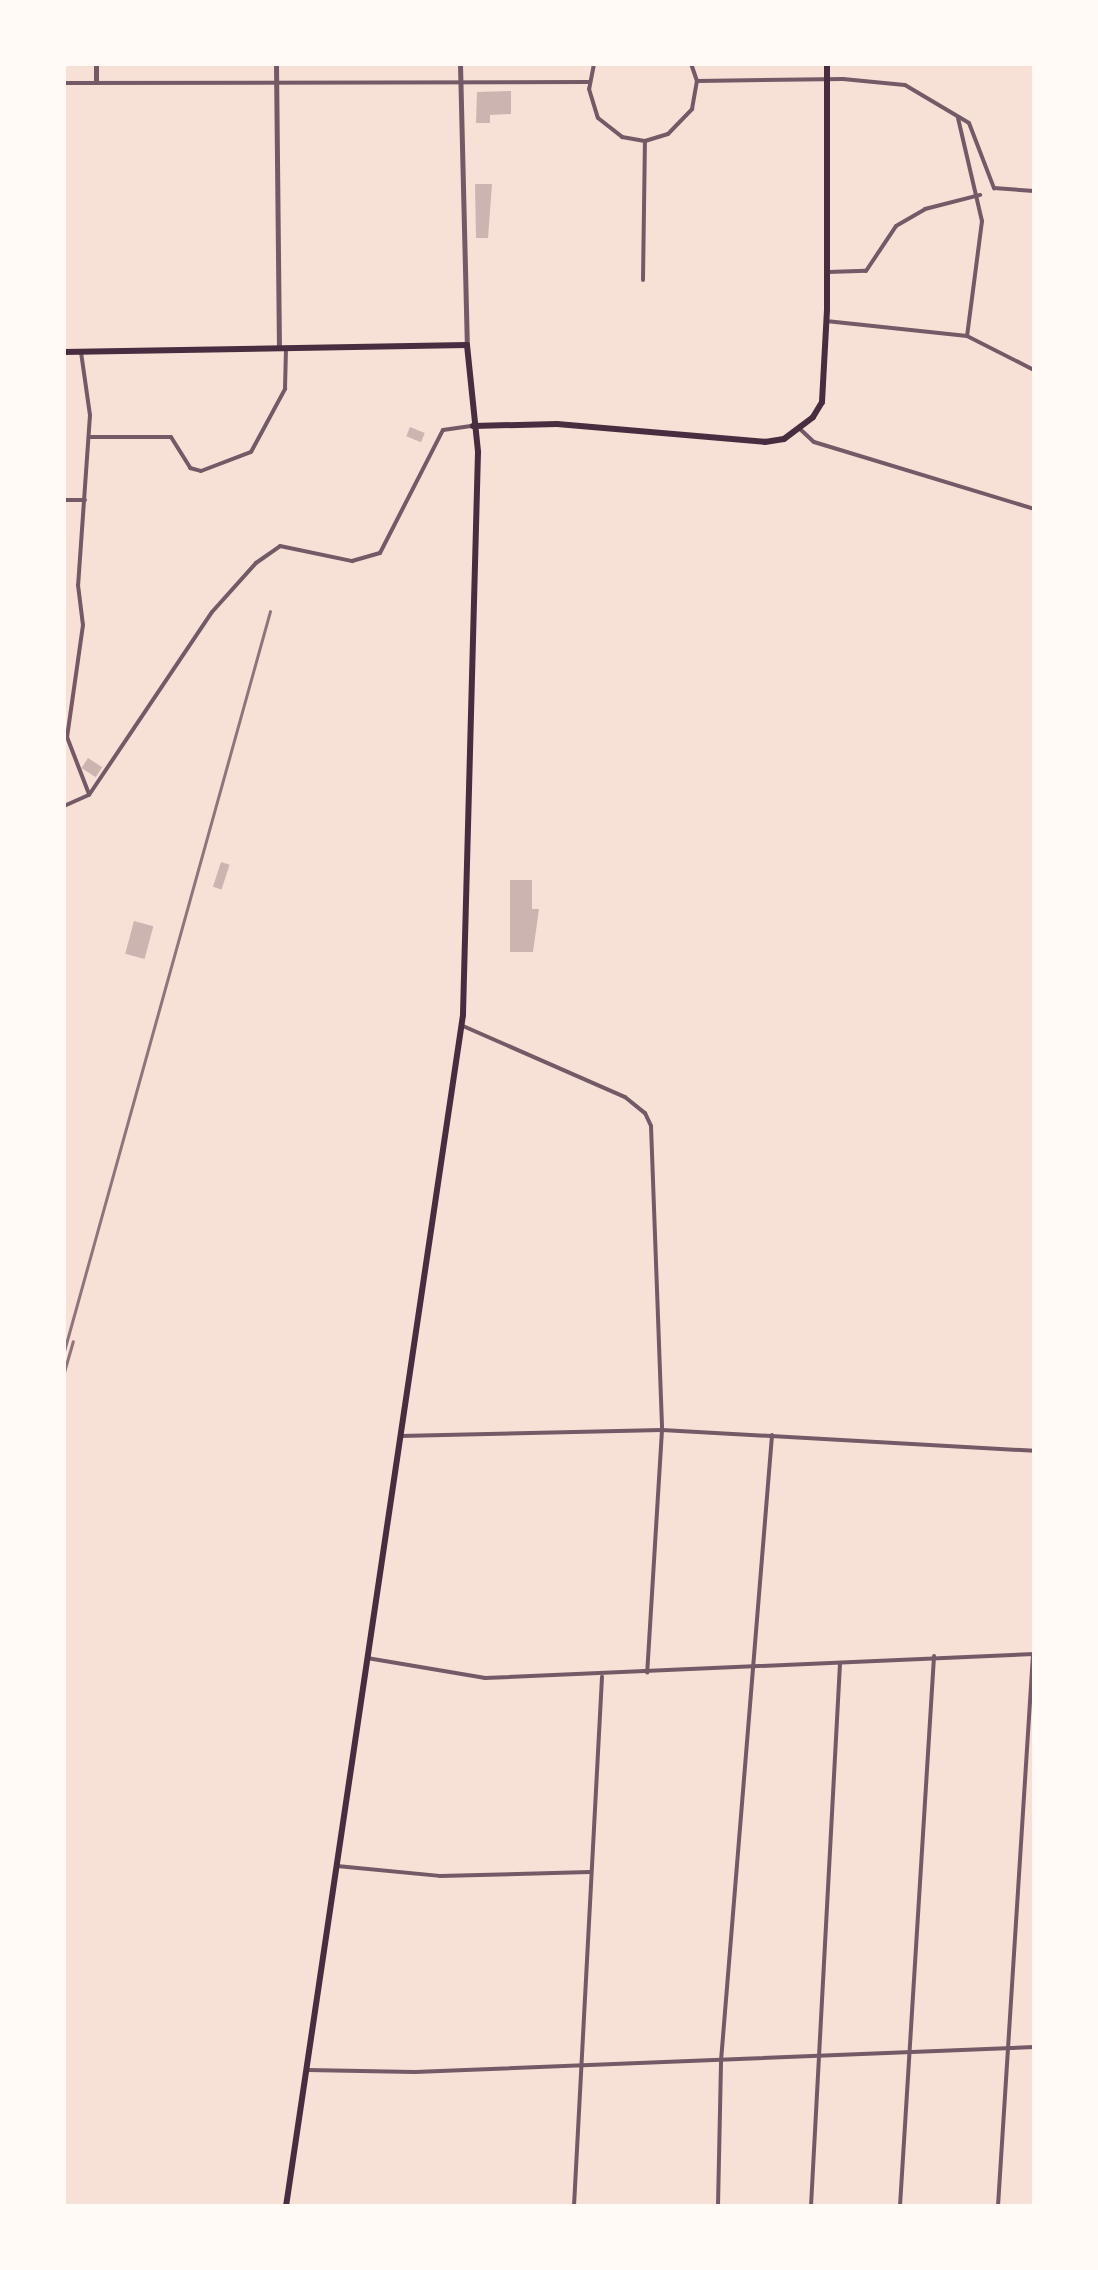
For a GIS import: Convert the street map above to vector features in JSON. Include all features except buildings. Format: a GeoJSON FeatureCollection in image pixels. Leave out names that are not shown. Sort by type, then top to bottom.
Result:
{"type":"FeatureCollection","features":[{"type":"Feature","properties":{"kind":"main road"},"geometry":{"type":"LineString","coordinates":[[473,426],[557,424],[728,442],[784,439],[800,429],[822,402],[828,272],[827,64]]}},
{"type":"Feature","properties":{"kind":"main road"},"geometry":{"type":"LineString","coordinates":[[64,352],[467,345],[478,452],[461,1025],[286,2206]]}},
{"type":"Feature","properties":{"kind":"street"},"geometry":{"type":"LineString","coordinates":[[96,64],[96,82]]}},
{"type":"Feature","properties":{"kind":"street"},"geometry":{"type":"LineString","coordinates":[[90,437],[171,437],[190,468],[201,471],[251,452],[285,389],[276,64]]}},
{"type":"Feature","properties":{"kind":"street"},"geometry":{"type":"LineString","coordinates":[[460,64],[467,345]]}},
{"type":"Feature","properties":{"kind":"street"},"geometry":{"type":"LineString","coordinates":[[594,64],[589,82],[592,104],[609,129],[645,141],[682,124],[692,109],[697,81],[691,64]]}},
{"type":"Feature","properties":{"kind":"street"},"geometry":{"type":"LineString","coordinates":[[697,81],[827,79],[905,85],[969,123],[994,188],[1034,191]]}},
{"type":"Feature","properties":{"kind":"street"},"geometry":{"type":"LineString","coordinates":[[64,83],[589,82]]}},
{"type":"Feature","properties":{"kind":"street"},"geometry":{"type":"LineString","coordinates":[[958,118],[980,195],[981,254],[967,336]]}},
{"type":"Feature","properties":{"kind":"street"},"geometry":{"type":"LineString","coordinates":[[643,280],[645,141]]}},
{"type":"Feature","properties":{"kind":"street"},"geometry":{"type":"LineString","coordinates":[[828,272],[866,271],[896,226],[925,209],[980,195]]}},
{"type":"Feature","properties":{"kind":"street"},"geometry":{"type":"LineString","coordinates":[[826,321],[967,336],[1034,370]]}},
{"type":"Feature","properties":{"kind":"street"},"geometry":{"type":"LineString","coordinates":[[81,352],[90,437],[78,585],[83,625],[67,737],[71,756],[89,795]]}},
{"type":"Feature","properties":{"kind":"street"},"geometry":{"type":"LineString","coordinates":[[64,806],[89,795],[212,612],[256,563],[280,546],[352,561],[380,553],[443,430],[473,426]]}},
{"type":"Feature","properties":{"kind":"street"},"geometry":{"type":"LineString","coordinates":[[800,429],[814,442],[1034,509]]}},
{"type":"Feature","properties":{"kind":"street"},"geometry":{"type":"LineString","coordinates":[[64,500],[85,500]]}},
{"type":"Feature","properties":{"kind":"street"},"geometry":{"type":"LineString","coordinates":[[461,1025],[625,1097],[645,1113],[651,1126],[660,1297],[662,1430],[647,1673]]}},
{"type":"Feature","properties":{"kind":"street"},"geometry":{"type":"LineString","coordinates":[[400,1436],[662,1430],[1034,1451]]}},
{"type":"Feature","properties":{"kind":"street"},"geometry":{"type":"LineString","coordinates":[[718,2206],[721,2061],[749,1669],[772,1435]]}},
{"type":"Feature","properties":{"kind":"street"},"geometry":{"type":"LineString","coordinates":[[367,1658],[485,1678],[602,1677],[934,1656],[1034,1654],[998,2206]]}},
{"type":"Feature","properties":{"kind":"street"},"geometry":{"type":"LineString","coordinates":[[900,2206],[934,1656]]}},
{"type":"Feature","properties":{"kind":"street"},"geometry":{"type":"LineString","coordinates":[[811,2206],[840,1663]]}},
{"type":"Feature","properties":{"kind":"street"},"geometry":{"type":"LineString","coordinates":[[574,2206],[584,2064],[590,1872],[602,1677]]}},
{"type":"Feature","properties":{"kind":"street"},"geometry":{"type":"LineString","coordinates":[[336,1866],[440,1876],[590,1872]]}},
{"type":"Feature","properties":{"kind":"street"},"geometry":{"type":"LineString","coordinates":[[305,2070],[415,2072],[907,2055],[1034,2047]]}},
{"type":"Feature","properties":{"kind":"railway"},"geometry":{"type":"LineString","coordinates":[[64,1351],[270,611]]}},
{"type":"Feature","properties":{"kind":"railway"},"geometry":{"type":"LineString","coordinates":[[64,1372],[73,1341]]}}]}
